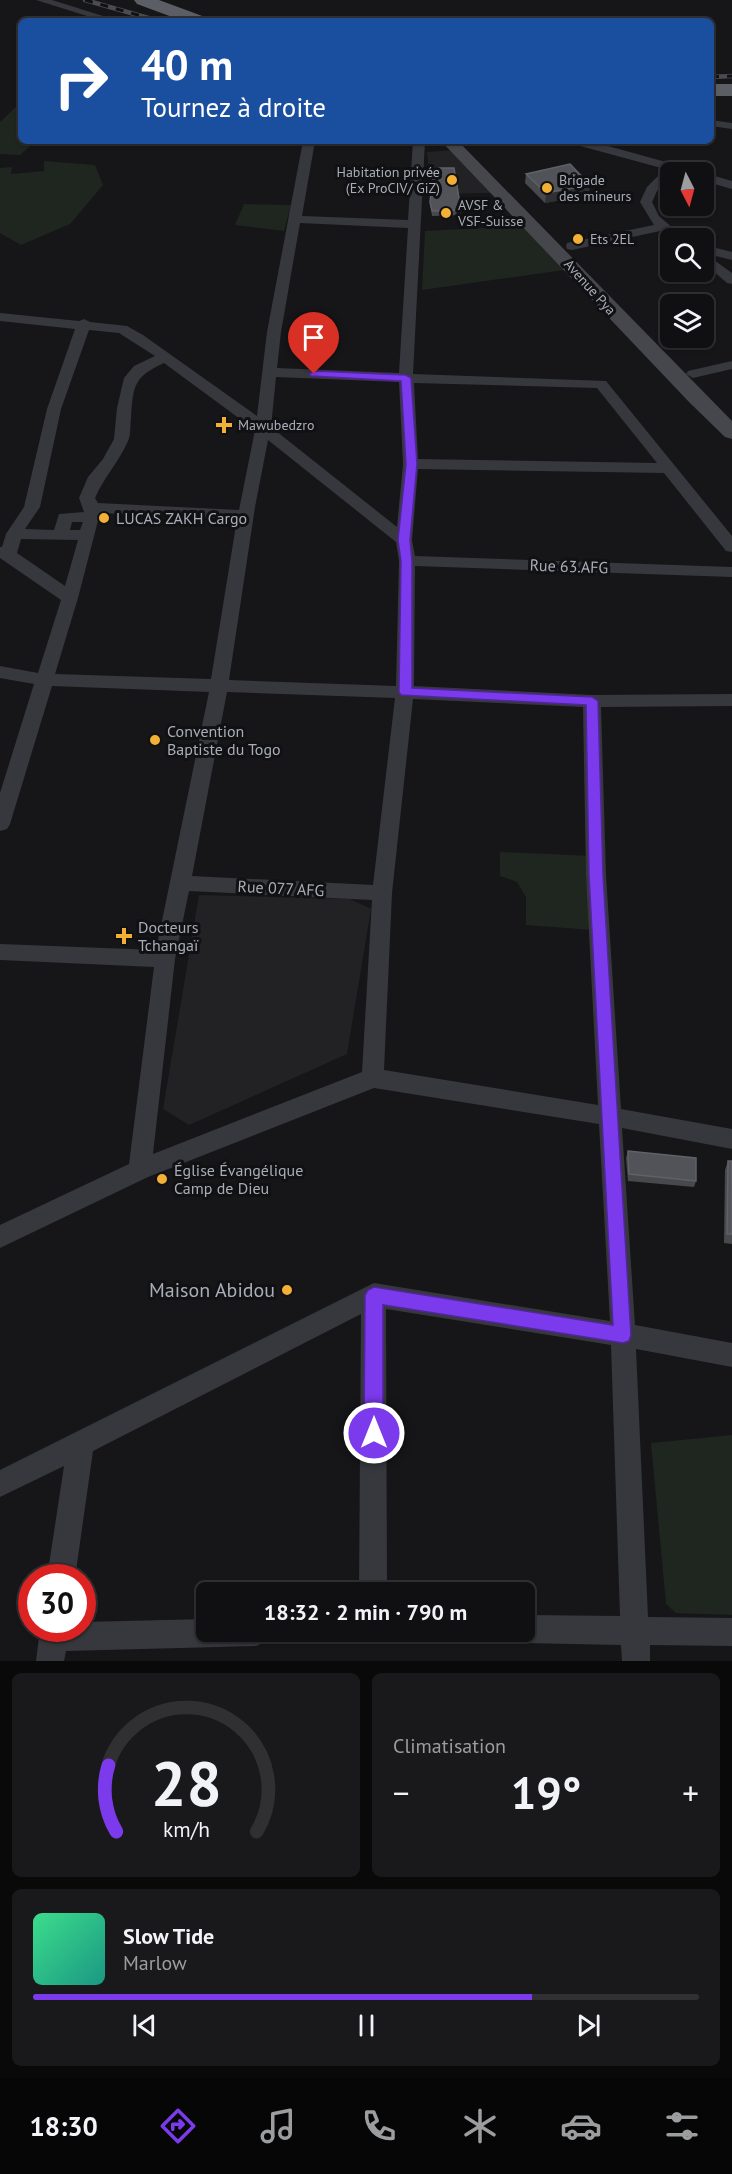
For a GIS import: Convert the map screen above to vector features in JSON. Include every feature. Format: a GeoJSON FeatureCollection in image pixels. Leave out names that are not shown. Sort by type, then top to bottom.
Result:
{"type":"FeatureCollection","features":[{"type":"Feature","properties":{"kind":"highway"},"geometry":{"type":"LineString","coordinates":[[143,0],[191,18]]}},
{"type":"Feature","properties":{"kind":"highway"},"geometry":{"type":"LineString","coordinates":[[163,0],[210,18]]}},
{"type":"Feature","properties":{"kind":"highway"},"geometry":{"type":"LineString","coordinates":[[714,84],[732,85]]}},
{"type":"Feature","properties":{"kind":"highway"},"geometry":{"type":"LineString","coordinates":[[714,90],[732,90]]}},
{"type":"Feature","properties":{"kind":"main road","name":"Avenue Pya"},"geometry":{"type":"LineString","coordinates":[[452,144],[544,238],[619,320],[732,433]]}},
{"type":"Feature","properties":{"kind":"main road","name":"Avenue Pya"},"geometry":{"type":"LineString","coordinates":[[475,144],[693,374],[732,411]]}},
{"type":"Feature","properties":{"kind":"street"},"geometry":{"type":"LineString","coordinates":[[41,0],[104,18]]}},
{"type":"Feature","properties":{"kind":"street"},"geometry":{"type":"LineString","coordinates":[[714,123],[732,126]]}},
{"type":"Feature","properties":{"kind":"street"},"geometry":{"type":"LineString","coordinates":[[140,1170],[165,959],[219,687],[294,219],[308,144]]}},
{"type":"Feature","properties":{"kind":"street"},"geometry":{"type":"LineString","coordinates":[[373,1078],[382,893],[405,692],[407,561],[404,540],[411,464],[406,378],[419,144]]}},
{"type":"Feature","properties":{"kind":"street"},"geometry":{"type":"LineString","coordinates":[[588,144],[660,165]]}},
{"type":"Feature","properties":{"kind":"street"},"geometry":{"type":"LineString","coordinates":[[714,180],[732,185]]}},
{"type":"Feature","properties":{"kind":"street"},"geometry":{"type":"LineString","coordinates":[[572,246],[662,227],[650,213],[646,202],[651,190],[660,181]]}},
{"type":"Feature","properties":{"kind":"street"},"geometry":{"type":"LineString","coordinates":[[294,219],[415,224]]}},
{"type":"Feature","properties":{"kind":"street"},"geometry":{"type":"LineString","coordinates":[[714,252],[732,256]]}},
{"type":"Feature","properties":{"kind":"street"},"geometry":{"type":"LineString","coordinates":[[714,265],[732,280]]}},
{"type":"Feature","properties":{"kind":"street"},"geometry":{"type":"LineString","coordinates":[[0,317],[84,323],[122,329],[240,410],[404,540]]}},
{"type":"Feature","properties":{"kind":"street"},"geometry":{"type":"LineString","coordinates":[[70,598],[4,553],[32,507],[54,409],[84,323]]}},
{"type":"Feature","properties":{"kind":"street"},"geometry":{"type":"LineString","coordinates":[[0,824],[7,778],[45,680],[87,535],[92,512],[87,498],[96,477],[110,460],[122,439],[123,408],[131,378],[139,369],[165,357]]}},
{"type":"Feature","properties":{"kind":"street"},"geometry":{"type":"LineString","coordinates":[[693,374],[732,365]]}},
{"type":"Feature","properties":{"kind":"street"},"geometry":{"type":"LineString","coordinates":[[269,372],[601,384],[732,547]]}},
{"type":"Feature","properties":{"kind":"street"},"geometry":{"type":"LineString","coordinates":[[411,464],[667,468]]}},
{"type":"Feature","properties":{"kind":"street"},"geometry":{"type":"LineString","coordinates":[[61,535],[64,517],[92,512],[246,515]]}},
{"type":"Feature","properties":{"kind":"street"},"geometry":{"type":"LineString","coordinates":[[14,534],[87,535]]}},
{"type":"Feature","properties":{"kind":"street","name":"Rue 63.AFG"},"geometry":{"type":"LineString","coordinates":[[407,561],[732,572]]}},
{"type":"Feature","properties":{"kind":"street"},"geometry":{"type":"LineString","coordinates":[[0,672],[45,680],[219,687],[405,692],[592,701],[732,700]]}},
{"type":"Feature","properties":{"kind":"street"},"geometry":{"type":"LineString","coordinates":[[592,701],[596,875],[608,1116],[623,1335],[636,1661]]}},
{"type":"Feature","properties":{"kind":"street","name":"Rue 077 AFG"},"geometry":{"type":"LineString","coordinates":[[180,883],[382,893]]}},
{"type":"Feature","properties":{"kind":"street"},"geometry":{"type":"LineString","coordinates":[[0,951],[165,959]]}},
{"type":"Feature","properties":{"kind":"street"},"geometry":{"type":"LineString","coordinates":[[0,1237],[140,1170],[373,1078],[608,1116],[732,1139]]}},
{"type":"Feature","properties":{"kind":"street"},"geometry":{"type":"LineString","coordinates":[[373,1582],[374,1295]]}},
{"type":"Feature","properties":{"kind":"street"},"geometry":{"type":"LineString","coordinates":[[0,1484],[374,1295],[732,1355]]}},
{"type":"Feature","properties":{"kind":"street"},"geometry":{"type":"LineString","coordinates":[[64,1564],[81,1442]]}},
{"type":"Feature","properties":{"kind":"street"},"geometry":{"type":"LineString","coordinates":[[535,1629],[732,1632]]}},
{"type":"Feature","properties":{"kind":"street"},"geometry":{"type":"LineString","coordinates":[[96,1640],[196,1635]]}},
{"type":"Feature","properties":{"kind":"shaded area"},"geometry":{"type":"Polygon","coordinates":[[[18,105],[18,144],[33,144],[20,155],[0,154],[0,122],[18,105]]]}},
{"type":"Feature","properties":{"kind":"shaded area"},"geometry":{"type":"Polygon","coordinates":[[[453,150],[491,193],[431,194],[427,152],[453,150]]]}},
{"type":"Feature","properties":{"kind":"shaded area"},"geometry":{"type":"Polygon","coordinates":[[[44,161],[95,165],[103,185],[70,224],[21,245],[0,233],[0,168],[12,167],[11,174],[44,171],[44,161]]]}},
{"type":"Feature","properties":{"kind":"shaded area"},"geometry":{"type":"Polygon","coordinates":[[[244,204],[291,205],[284,231],[235,225],[244,204]]]}},
{"type":"Feature","properties":{"kind":"shaded area"},"geometry":{"type":"Polygon","coordinates":[[[526,226],[564,270],[422,290],[425,231],[526,226]]]}},
{"type":"Feature","properties":{"kind":"shaded area"},"geometry":{"type":"Polygon","coordinates":[[[500,852],[592,856],[592,930],[526,925],[526,897],[517,882],[500,876],[500,852]]]}},
{"type":"Feature","properties":{"kind":"shaded area"},"geometry":{"type":"Polygon","coordinates":[[[199,895],[350,899],[371,909],[347,1054],[189,1125],[163,1109],[199,895]]]}},
{"type":"Feature","properties":{"kind":"shaded area"},"geometry":{"type":"Polygon","coordinates":[[[732,1435],[732,1615],[676,1613],[666,1604],[651,1443],[732,1435]]]}},
{"type":"Feature","properties":{"kind":"building"},"geometry":{"type":"Polygon","coordinates":[[[570,164],[590,185],[546,193],[526,174],[570,164]]]}},
{"type":"Feature","properties":{"kind":"building"},"geometry":{"type":"Polygon","coordinates":[[[434,168],[454,168],[461,210],[432,211],[430,202],[434,168]]]}},
{"type":"Feature","properties":{"kind":"building"},"geometry":{"type":"Polygon","coordinates":[[[628,1151],[696,1158],[696,1181],[629,1174],[628,1151]]]}},
{"type":"Feature","properties":{"kind":"building"},"geometry":{"type":"Polygon","coordinates":[[[728,1161],[732,1161],[732,1234],[727,1234],[728,1161]]]}},
{"type":"Feature","properties":{"kind":"railway"},"geometry":{"type":"LineString","coordinates":[[85,0],[148,18]]}},
{"type":"Feature","properties":{"kind":"railway"},"geometry":{"type":"LineString","coordinates":[[714,77],[732,76]]}},
{"type":"Feature","properties":{"kind":"place","name":"Habitation privée (Ex ProCIV/ GiZ)"},"geometry":{"type":"Point","coordinates":[452,180]}},
{"type":"Feature","properties":{"kind":"place","name":"Brigade des mineurs"},"geometry":{"type":"Point","coordinates":[547,188]}},
{"type":"Feature","properties":{"kind":"place","name":"AVSF & VSF-Suisse"},"geometry":{"type":"Point","coordinates":[446,213]}},
{"type":"Feature","properties":{"kind":"place","name":"Ets 2EL"},"geometry":{"type":"Point","coordinates":[578,239]}},
{"type":"Feature","properties":{"kind":"place","name":"Mawubedzro"},"geometry":{"type":"Point","coordinates":[224,425]}},
{"type":"Feature","properties":{"kind":"place","name":"LUCAS ZAKH Cargo"},"geometry":{"type":"Point","coordinates":[104,518]}},
{"type":"Feature","properties":{"kind":"place","name":"Convention Baptiste du Togo"},"geometry":{"type":"Point","coordinates":[155,740]}},
{"type":"Feature","properties":{"kind":"place","name":"Docteurs Tchangaï"},"geometry":{"type":"Point","coordinates":[124,936]}},
{"type":"Feature","properties":{"kind":"place","name":"Église Évangélique Camp de Dieu"},"geometry":{"type":"Point","coordinates":[162,1179]}},
{"type":"Feature","properties":{"kind":"place","name":"Maison Abidou"},"geometry":{"type":"Point","coordinates":[287,1290]}},
{"type":"Feature","properties":{"kind":"route"},"geometry":{"type":"LineString","coordinates":[[314,374],[406,378],[411,464],[404,540],[407,561],[405,692],[592,701],[596,875],[608,1116],[623,1335],[374,1295],[374,1433]]}}]}
